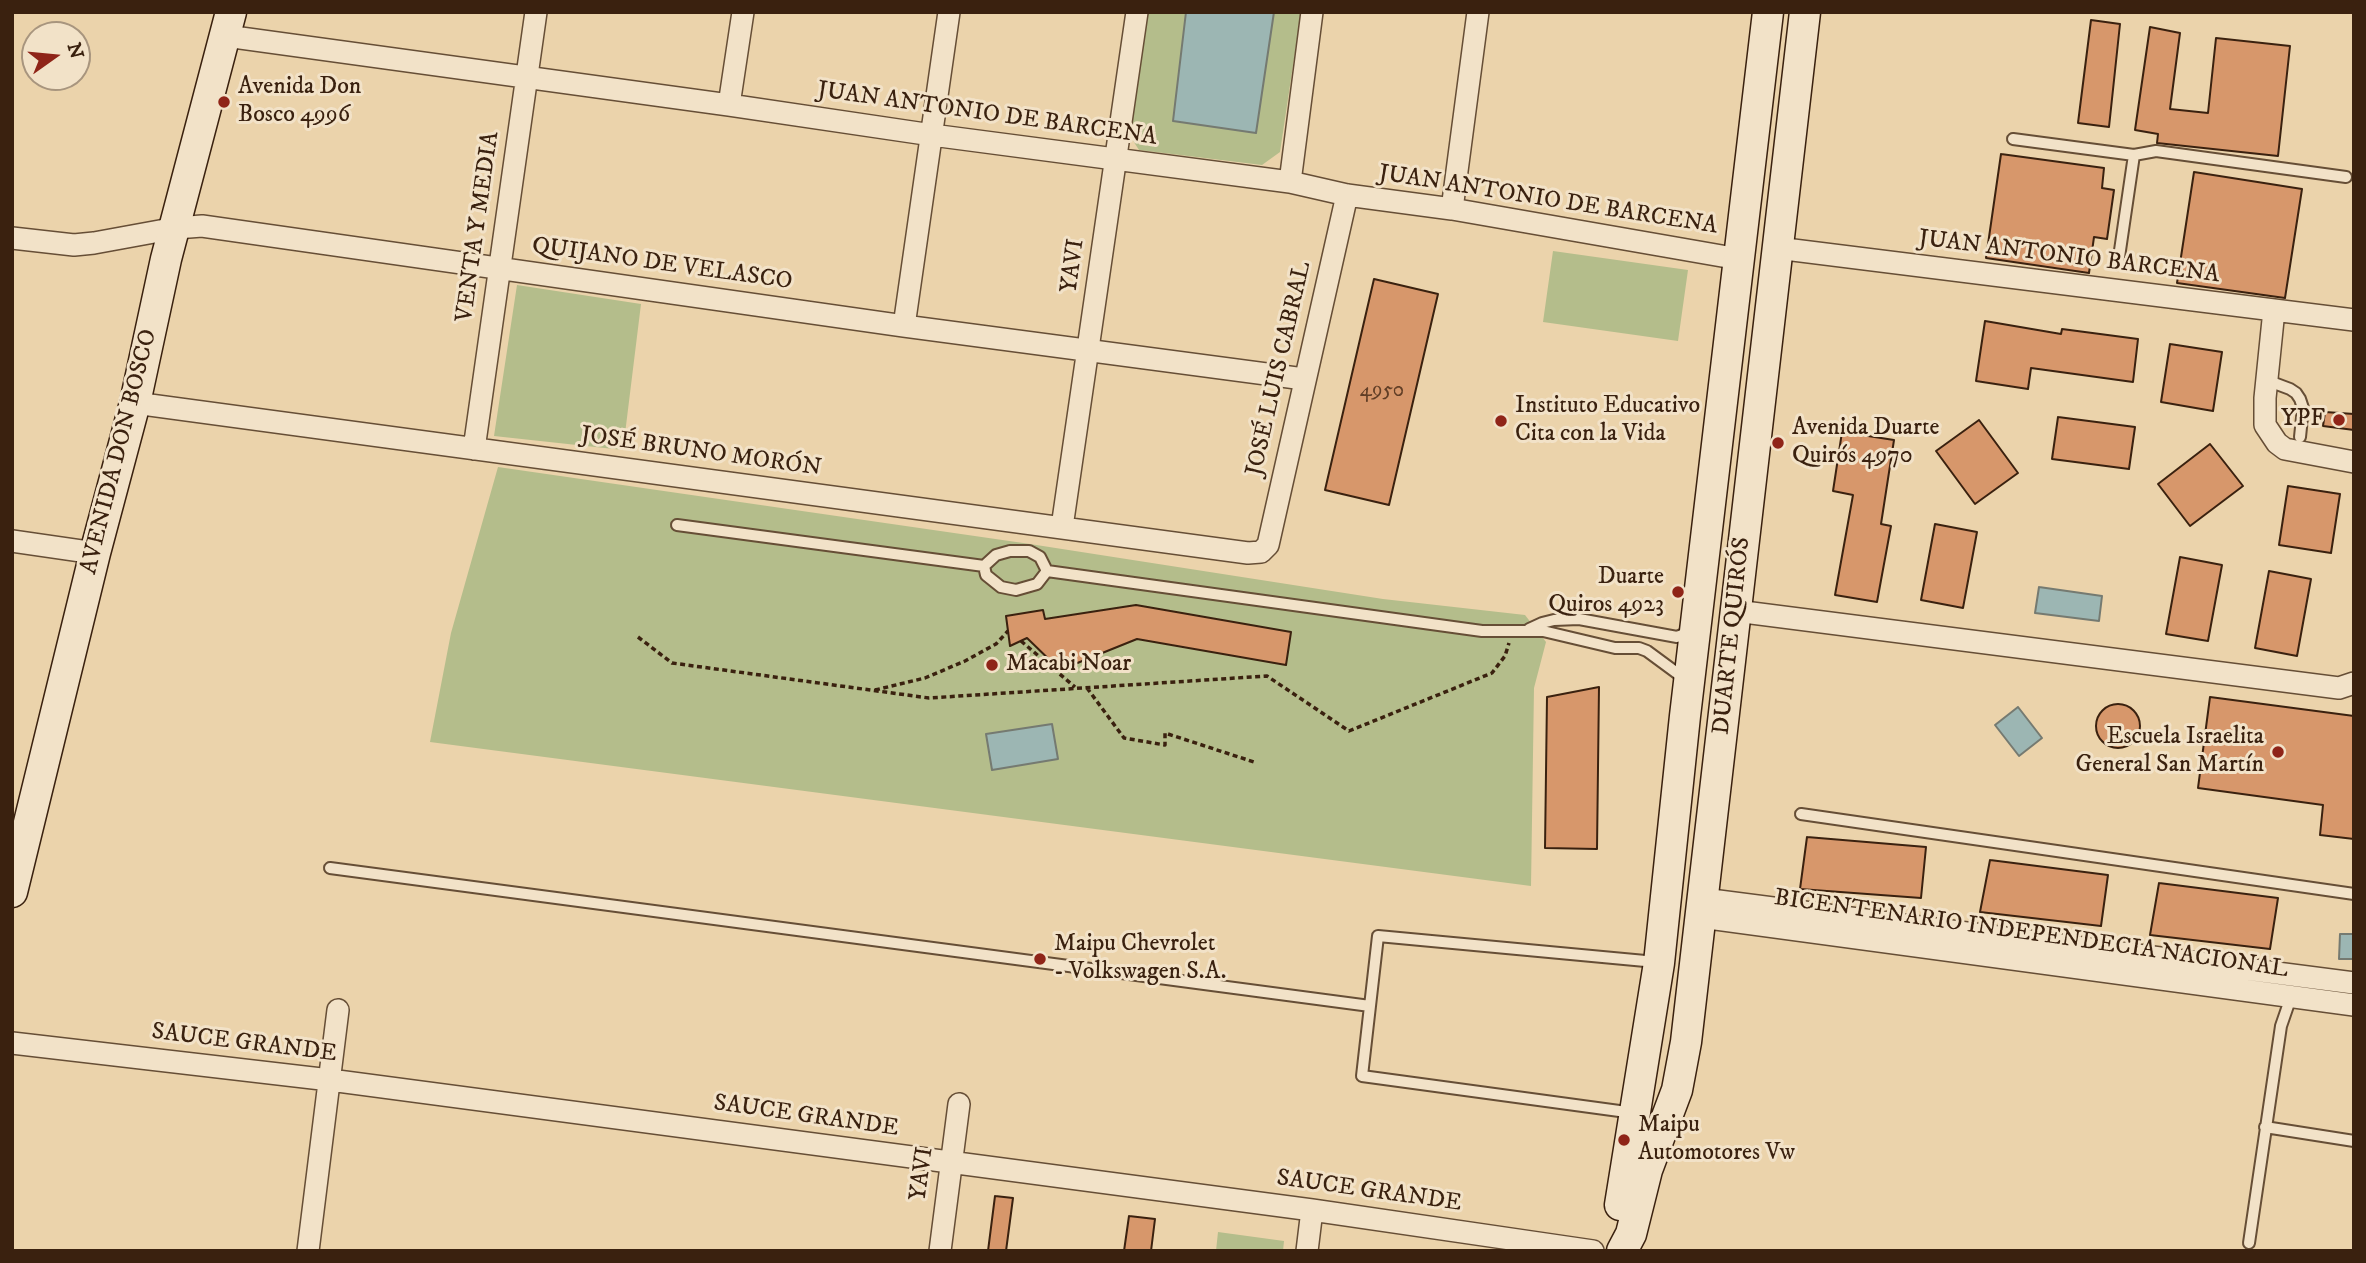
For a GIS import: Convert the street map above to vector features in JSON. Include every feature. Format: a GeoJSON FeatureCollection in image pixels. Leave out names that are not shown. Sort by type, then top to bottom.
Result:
{"type":"FeatureCollection","features":[{"type":"Feature","properties":{"kind":"main road","name":"DUARTE QUIRÓS"},"geometry":{"type":"LineString","coordinates":[[1621,1251],[1617,1232],[1659,963],[1768,12]]}},
{"type":"Feature","properties":{"kind":"main road","name":"DUARTE QUIRÓS"},"geometry":{"type":"LineString","coordinates":[[1621,1251],[1631,1234],[1647,1170],[1679,1079],[1686,1042],[1805,12]]}},
{"type":"Feature","properties":{"kind":"main road","name":"AVENIDA DON BOSCO"},"geometry":{"type":"LineString","coordinates":[[12,892],[135,402],[166,259],[228,24]]}},
{"type":"Feature","properties":{"kind":"street","name":"VENTA Y MEDIA"},"geometry":{"type":"LineString","coordinates":[[474,449],[537,12]]}},
{"type":"Feature","properties":{"kind":"street"},"geometry":{"type":"LineString","coordinates":[[729,105],[743,12]]}},
{"type":"Feature","properties":{"kind":"street"},"geometry":{"type":"LineString","coordinates":[[904,326],[949,12]]}},
{"type":"Feature","properties":{"kind":"street","name":"YAVI"},"geometry":{"type":"LineString","coordinates":[[1062,527],[1137,12]]}},
{"type":"Feature","properties":{"kind":"street"},"geometry":{"type":"LineString","coordinates":[[1290,182],[1312,12]]}},
{"type":"Feature","properties":{"kind":"street"},"geometry":{"type":"LineString","coordinates":[[1452,209],[1478,12]]}},
{"type":"Feature","properties":{"kind":"street","name":"JUAN ANTONIO DE BARCENA"},"geometry":{"type":"LineString","coordinates":[[228,24],[527,77],[932,135],[1290,182],[1347,195],[1452,209],[1739,259]]}},
{"type":"Feature","properties":{"kind":"street","name":"JOSÉ LUIS CABRAL"},"geometry":{"type":"LineString","coordinates":[[1261,552],[1268,545],[1347,195]]}},
{"type":"Feature","properties":{"kind":"street","name":"QUIJANO DE VELASCO"},"geometry":{"type":"LineString","coordinates":[[12,238],[74,245],[202,226],[904,326],[1304,379]]}},
{"type":"Feature","properties":{"kind":"street","name":"JUAN ANTONIO BARCENA"},"geometry":{"type":"LineString","coordinates":[[1777,248],[2354,320]]}},
{"type":"Feature","properties":{"kind":"street"},"geometry":{"type":"LineString","coordinates":[[2274,310],[2266,380],[2265,425],[2277,443],[2285,449],[2354,462]]}},
{"type":"Feature","properties":{"kind":"street","name":"JOSÉ BRUNO MORÓN"},"geometry":{"type":"LineString","coordinates":[[135,402],[1248,553],[1261,552]]}},
{"type":"Feature","properties":{"kind":"street"},"geometry":{"type":"LineString","coordinates":[[12,541],[95,553]]}},
{"type":"Feature","properties":{"kind":"street"},"geometry":{"type":"LineString","coordinates":[[1736,611],[2339,688],[2354,683]]}},
{"type":"Feature","properties":{"kind":"street","name":"BICENTENARIO INDEPENDECIA NACIONAL"},"geometry":{"type":"LineString","coordinates":[[1702,908],[2354,984]]}},
{"type":"Feature","properties":{"kind":"street","name":"BICENTENARIO INDEPENDECIA NACIONAL"},"geometry":{"type":"LineString","coordinates":[[1702,908],[2354,1005]]}},
{"type":"Feature","properties":{"kind":"street"},"geometry":{"type":"LineString","coordinates":[[2291,997],[2354,984]]}},
{"type":"Feature","properties":{"kind":"street"},"geometry":{"type":"LineString","coordinates":[[308,1251],[338,1010]]}},
{"type":"Feature","properties":{"kind":"street","name":"SAUCE GRANDE"},"geometry":{"type":"LineString","coordinates":[[12,1042],[330,1080],[1312,1210],[1593,1251]]}},
{"type":"Feature","properties":{"kind":"street","name":"YAVI"},"geometry":{"type":"LineString","coordinates":[[940,1251],[959,1104]]}},
{"type":"Feature","properties":{"kind":"street"},"geometry":{"type":"LineString","coordinates":[[1307,1251],[1312,1210]]}},
{"type":"Feature","properties":{"kind":"lane"},"geometry":{"type":"LineString","coordinates":[[2013,139],[2133,156],[2156,151],[2351,177]]}},
{"type":"Feature","properties":{"kind":"lane"},"geometry":{"type":"LineString","coordinates":[[2118,264],[2133,156]]}},
{"type":"Feature","properties":{"kind":"lane"},"geometry":{"type":"LineString","coordinates":[[2266,380],[2290,389],[2300,399],[2303,408],[2300,437]]}},
{"type":"Feature","properties":{"kind":"lane"},"geometry":{"type":"LineString","coordinates":[[677,525],[984,566]]}},
{"type":"Feature","properties":{"kind":"lane"},"geometry":{"type":"LineString","coordinates":[[984,566],[996,555],[1010,551],[1029,551],[1040,557],[1047,571]]}},
{"type":"Feature","properties":{"kind":"lane"},"geometry":{"type":"LineString","coordinates":[[984,566],[986,575],[994,583],[1016,590],[1037,584],[1047,571]]}},
{"type":"Feature","properties":{"kind":"lane"},"geometry":{"type":"LineString","coordinates":[[1047,571],[1482,631],[1529,629],[1615,648],[1647,651],[1690,683]]}},
{"type":"Feature","properties":{"kind":"lane"},"geometry":{"type":"LineString","coordinates":[[1529,629],[1542,622],[1579,620],[1677,637],[1696,629]]}},
{"type":"Feature","properties":{"kind":"lane"},"geometry":{"type":"LineString","coordinates":[[1801,814],[2354,894]]}},
{"type":"Feature","properties":{"kind":"lane"},"geometry":{"type":"LineString","coordinates":[[330,868],[1370,1006]]}},
{"type":"Feature","properties":{"kind":"lane"},"geometry":{"type":"LineString","coordinates":[[1636,1113],[1362,1076],[1378,936],[1659,963]]}},
{"type":"Feature","properties":{"kind":"lane"},"geometry":{"type":"LineString","coordinates":[[2249,1243],[2281,1026],[2291,997]]}},
{"type":"Feature","properties":{"kind":"lane"},"geometry":{"type":"LineString","coordinates":[[2266,1127],[2354,1141]]}},
{"type":"Feature","properties":{"kind":"path"},"geometry":{"type":"LineString","coordinates":[[873,690],[925,678],[965,662],[996,643],[1008,631]]}},
{"type":"Feature","properties":{"kind":"path"},"geometry":{"type":"LineString","coordinates":[[638,637],[672,663],[929,698],[1268,676],[1349,731],[1492,673],[1505,656],[1512,631]]}},
{"type":"Feature","properties":{"kind":"path"},"geometry":{"type":"LineString","coordinates":[[1021,641],[1077,688]]}},
{"type":"Feature","properties":{"kind":"path"},"geometry":{"type":"LineString","coordinates":[[1087,688],[1124,738],[1165,745],[1165,733],[1254,761]]}},
{"type":"Feature","properties":{"kind":"green space"},"geometry":{"type":"Polygon","coordinates":[[[1147,12],[1301,12],[1280,152],[1262,165],[1139,150],[1130,136],[1147,12]]]}},
{"type":"Feature","properties":{"kind":"green space"},"geometry":{"type":"Polygon","coordinates":[[[1553,251],[1688,270],[1678,341],[1543,322],[1553,251]]]}},
{"type":"Feature","properties":{"kind":"green space"},"geometry":{"type":"Polygon","coordinates":[[[517,285],[641,304],[623,450],[494,436],[517,285]]]}},
{"type":"Feature","properties":{"kind":"green space","name":"Macabi Noar"},"geometry":{"type":"Polygon","coordinates":[[[498,467],[1030,544],[1383,599],[1525,615],[1546,642],[1534,688],[1531,886],[430,742],[451,633],[498,467]]]}},
{"type":"Feature","properties":{"kind":"green space"},"geometry":{"type":"Polygon","coordinates":[[[1218,1232],[1284,1241],[1283,1251],[1216,1251],[1218,1232]]]}},
{"type":"Feature","properties":{"kind":"water"},"geometry":{"type":"Polygon","coordinates":[[[1186,12],[1274,12],[1256,133],[1173,121],[1186,12]]]}},
{"type":"Feature","properties":{"kind":"water"},"geometry":{"type":"Polygon","coordinates":[[[2039,587],[2102,596],[2099,621],[2035,613],[2039,587]]]}},
{"type":"Feature","properties":{"kind":"water"},"geometry":{"type":"Polygon","coordinates":[[[2018,707],[2042,738],[2019,756],[1995,725],[2018,707]]]}},
{"type":"Feature","properties":{"kind":"water"},"geometry":{"type":"Polygon","coordinates":[[[1052,724],[1058,759],[992,770],[986,734],[1052,724]]]}},
{"type":"Feature","properties":{"kind":"water"},"geometry":{"type":"Polygon","coordinates":[[[2340,934],[2354,934],[2354,959],[2339,959],[2340,934]]]}},
{"type":"Feature","properties":{"kind":"building"},"geometry":{"type":"Polygon","coordinates":[[[2091,20],[2120,24],[2109,127],[2078,123],[2091,20]]]}},
{"type":"Feature","properties":{"kind":"building"},"geometry":{"type":"Polygon","coordinates":[[[2150,27],[2180,33],[2170,109],[2208,113],[2216,38],[2290,46],[2278,156],[2157,143],[2158,134],[2135,130],[2150,27]]]}},
{"type":"Feature","properties":{"kind":"building"},"geometry":{"type":"Polygon","coordinates":[[[2001,154],[2104,168],[2102,188],[2114,190],[2107,239],[2094,237],[2089,273],[1986,258],[2001,154]]]}},
{"type":"Feature","properties":{"kind":"building"},"geometry":{"type":"Polygon","coordinates":[[[2194,172],[2302,189],[2285,298],[2177,283],[2194,172]]]}},
{"type":"Feature","properties":{"kind":"building"},"geometry":{"type":"Polygon","coordinates":[[[1374,279],[1438,294],[1389,505],[1325,490],[1374,279]]]}},
{"type":"Feature","properties":{"kind":"building"},"geometry":{"type":"Polygon","coordinates":[[[1985,321],[2061,334],[2062,329],[2138,339],[2133,382],[2031,368],[2028,389],[1976,381],[1985,321]]]}},
{"type":"Feature","properties":{"kind":"building"},"geometry":{"type":"Polygon","coordinates":[[[2170,344],[2222,352],[2213,411],[2161,402],[2170,344]]]}},
{"type":"Feature","properties":{"kind":"building","name":"YPF"},"geometry":{"type":"Polygon","coordinates":[[[2325,412],[2354,414],[2354,430],[2323,426],[2325,412]]]}},
{"type":"Feature","properties":{"kind":"building"},"geometry":{"type":"Polygon","coordinates":[[[2058,417],[2135,427],[2129,469],[2052,459],[2058,417]]]}},
{"type":"Feature","properties":{"kind":"building"},"geometry":{"type":"Polygon","coordinates":[[[1979,420],[2018,473],[1975,504],[1936,451],[1979,420]]]}},
{"type":"Feature","properties":{"kind":"building"},"geometry":{"type":"Polygon","coordinates":[[[1842,432],[1894,440],[1881,524],[1891,526],[1877,602],[1835,595],[1853,495],[1833,491],[1842,432]]]}},
{"type":"Feature","properties":{"kind":"building"},"geometry":{"type":"Polygon","coordinates":[[[2210,444],[2243,486],[2190,526],[2158,484],[2210,444]]]}},
{"type":"Feature","properties":{"kind":"building"},"geometry":{"type":"Polygon","coordinates":[[[2288,486],[2340,494],[2331,553],[2279,545],[2288,486]]]}},
{"type":"Feature","properties":{"kind":"building"},"geometry":{"type":"Polygon","coordinates":[[[1935,524],[1977,532],[1963,608],[1921,600],[1935,524]]]}},
{"type":"Feature","properties":{"kind":"building"},"geometry":{"type":"Polygon","coordinates":[[[2180,557],[2222,565],[2208,641],[2166,634],[2180,557]]]}},
{"type":"Feature","properties":{"kind":"building"},"geometry":{"type":"Polygon","coordinates":[[[2269,571],[2311,579],[2297,656],[2255,648],[2269,571]]]}},
{"type":"Feature","properties":{"kind":"building"},"geometry":{"type":"Polygon","coordinates":[[[1136,605],[1291,632],[1286,665],[1137,639],[1060,670],[1027,638],[1010,646],[1006,616],[1043,610],[1045,619],[1136,605]]]}},
{"type":"Feature","properties":{"kind":"building"},"geometry":{"type":"Polygon","coordinates":[[[1599,687],[1597,849],[1545,848],[1547,697],[1599,687]]]}},
{"type":"Feature","properties":{"kind":"building","name":"Escuela Israelita General San Martín"},"geometry":{"type":"Polygon","coordinates":[[[2210,697],[2354,716],[2354,839],[2320,835],[2323,805],[2198,788],[2210,697]]]}},
{"type":"Feature","properties":{"kind":"building"},"geometry":{"type":"Polygon","coordinates":[[[2118,704],[2133,711],[2140,726],[2133,741],[2118,748],[2103,741],[2096,726],[2103,711],[2118,704]]]}},
{"type":"Feature","properties":{"kind":"building"},"geometry":{"type":"Polygon","coordinates":[[[1807,837],[1926,847],[1921,898],[1800,889],[1807,837]]]}},
{"type":"Feature","properties":{"kind":"building"},"geometry":{"type":"Polygon","coordinates":[[[1990,860],[2108,875],[2101,926],[1980,912],[1990,860]]]}},
{"type":"Feature","properties":{"kind":"building"},"geometry":{"type":"Polygon","coordinates":[[[2159,883],[2278,898],[2270,949],[2150,935],[2159,883]]]}},
{"type":"Feature","properties":{"kind":"building"},"geometry":{"type":"Polygon","coordinates":[[[995,1196],[1013,1198],[1006,1251],[988,1251],[995,1196]]]}},
{"type":"Feature","properties":{"kind":"building"},"geometry":{"type":"Polygon","coordinates":[[[1129,1216],[1155,1219],[1151,1251],[1124,1251],[1129,1216]]]}},
{"type":"Feature","properties":{"kind":"place","name":"Avenida Don Bosco 4996"},"geometry":{"type":"Point","coordinates":[224,102]}},
{"type":"Feature","properties":{"kind":"place","name":"YPF"},"geometry":{"type":"Point","coordinates":[2339,420]}},
{"type":"Feature","properties":{"kind":"place","name":"Instituto Educativo Cita con la Vida"},"geometry":{"type":"Point","coordinates":[1501,421]}},
{"type":"Feature","properties":{"kind":"place","name":"Avenida Duarte Quirós 4970"},"geometry":{"type":"Point","coordinates":[1778,443]}},
{"type":"Feature","properties":{"kind":"place","name":"Duarte Quiros 4923"},"geometry":{"type":"Point","coordinates":[1678,592]}},
{"type":"Feature","properties":{"kind":"place","name":"Macabi Noar"},"geometry":{"type":"Point","coordinates":[992,665]}},
{"type":"Feature","properties":{"kind":"place","name":"Escuela Israelita General San Martín"},"geometry":{"type":"Point","coordinates":[2278,752]}},
{"type":"Feature","properties":{"kind":"place","name":"Maipu Chevrolet - Volkswagen S.A."},"geometry":{"type":"Point","coordinates":[1040,959]}},
{"type":"Feature","properties":{"kind":"place","name":"Maipu Automotores Vw"},"geometry":{"type":"Point","coordinates":[1624,1140]}}]}
